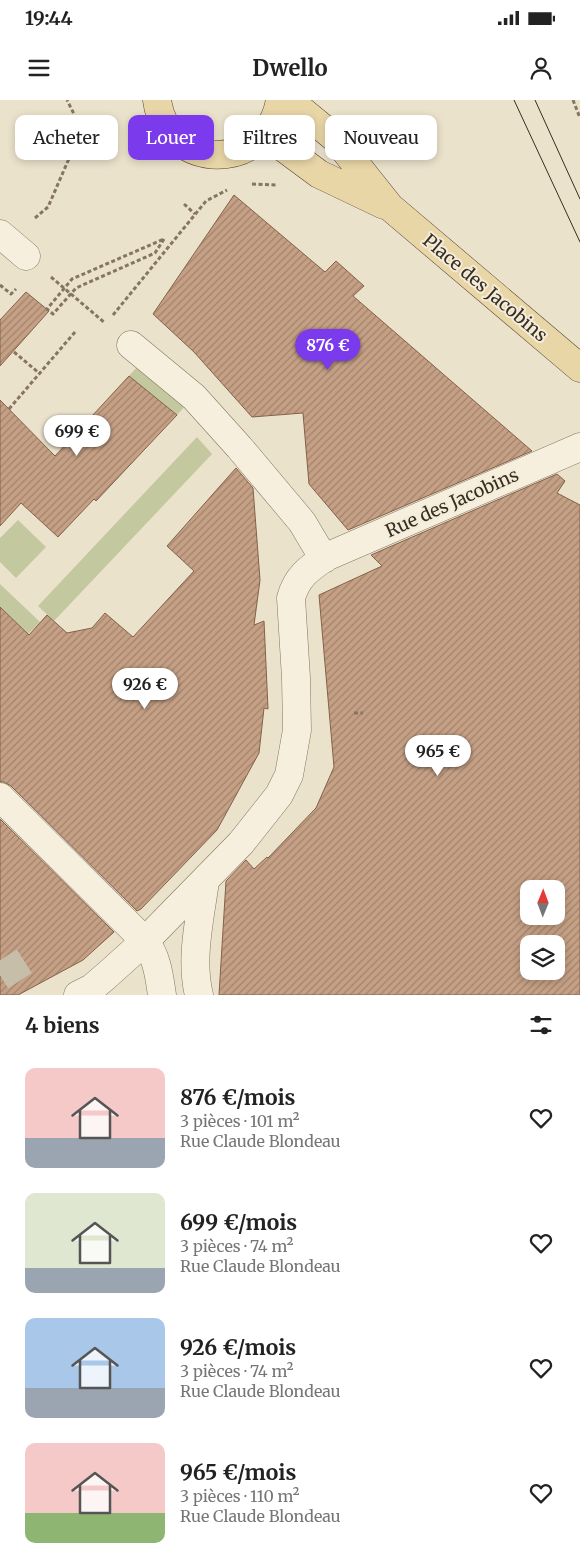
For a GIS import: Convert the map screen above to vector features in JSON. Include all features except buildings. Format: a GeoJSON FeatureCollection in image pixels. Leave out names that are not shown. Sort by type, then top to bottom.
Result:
{"type":"FeatureCollection","features":[{"type":"Feature","properties":{"kind":"main road"},"geometry":{"type":"LineString","coordinates":[[157,100],[162,119],[172,134],[185,145],[199,152],[224,154]]}},
{"type":"Feature","properties":{"kind":"main road"},"geometry":{"type":"LineString","coordinates":[[276,115],[280,100]]}},
{"type":"Feature","properties":{"kind":"main road","name":"Place des Jacobins"},"geometry":{"type":"LineString","coordinates":[[290,100],[335,138],[390,207],[580,368]]}},
{"type":"Feature","properties":{"kind":"main road","name":"Place des Jacobins"},"geometry":{"type":"LineString","coordinates":[[300,160],[319,174],[390,207]]}},
{"type":"Feature","properties":{"kind":"street"},"geometry":{"type":"LineString","coordinates":[[0,234],[26,256]]}},
{"type":"Feature","properties":{"kind":"street"},"geometry":{"type":"LineString","coordinates":[[131,345],[194,396],[234,440],[302,522],[324,559]]}},
{"type":"Feature","properties":{"kind":"street","name":"Rue des Jacobins"},"geometry":{"type":"LineString","coordinates":[[78,995],[92,988],[144,941],[205,881],[241,844],[279,795],[289,775],[297,730],[296,678],[290,598],[302,576],[324,559],[580,448]]}},
{"type":"Feature","properties":{"kind":"street"},"geometry":{"type":"LineString","coordinates":[[0,797],[105,900],[152,950],[156,961],[162,995]]}},
{"type":"Feature","properties":{"kind":"street"},"geometry":{"type":"LineString","coordinates":[[199,995],[196,972],[196,947],[205,881]]}},
{"type":"Feature","properties":{"kind":"path"},"geometry":{"type":"LineString","coordinates":[[48,207],[74,147],[76,118],[67,100]]}},
{"type":"Feature","properties":{"kind":"path"},"geometry":{"type":"LineString","coordinates":[[574,100],[580,118]]}},
{"type":"Feature","properties":{"kind":"path"},"geometry":{"type":"LineString","coordinates":[[246,184],[280,186]]}},
{"type":"Feature","properties":{"kind":"path"},"geometry":{"type":"LineString","coordinates":[[112,316],[206,201],[228,189]]}},
{"type":"Feature","properties":{"kind":"path"},"geometry":{"type":"LineString","coordinates":[[184,204],[195,214]]}},
{"type":"Feature","properties":{"kind":"path"},"geometry":{"type":"LineString","coordinates":[[164,239],[155,253],[76,288],[53,314],[47,309],[72,280],[164,239]]}},
{"type":"Feature","properties":{"kind":"path"},"geometry":{"type":"LineString","coordinates":[[72,280],[76,288]]}},
{"type":"Feature","properties":{"kind":"path"},"geometry":{"type":"LineString","coordinates":[[64,288],[106,324]]}},
{"type":"Feature","properties":{"kind":"path"},"geometry":{"type":"LineString","coordinates":[[9,409],[75,332]]}},
{"type":"Feature","properties":{"kind":"path"},"geometry":{"type":"LineString","coordinates":[[14,352],[39,373]]}},
{"type":"Feature","properties":{"kind":"path"},"geometry":{"type":"LineString","coordinates":[[354,713],[363,713]]}},
{"type":"Feature","properties":{"kind":"green space"},"geometry":{"type":"Polygon","coordinates":[[[138,366],[186,405],[177,415],[129,376],[138,366]]]}},
{"type":"Feature","properties":{"kind":"green space"},"geometry":{"type":"Polygon","coordinates":[[[197,437],[212,454],[54,621],[38,606],[197,437]]]}},
{"type":"Feature","properties":{"kind":"green space"},"geometry":{"type":"Polygon","coordinates":[[[18,520],[46,547],[16,578],[0,562],[0,538],[18,520]]]}},
{"type":"Feature","properties":{"kind":"green space"},"geometry":{"type":"Polygon","coordinates":[[[0,584],[40,622],[28,634],[0,607],[0,584]]]}},
{"type":"Feature","properties":{"kind":"tunnel"},"geometry":{"type":"LineString","coordinates":[[5,957],[26,990]]}},
{"type":"Feature","properties":{"kind":"tram line"},"geometry":{"type":"LineString","coordinates":[[514,100],[580,242]]}},
{"type":"Feature","properties":{"kind":"tram line"},"geometry":{"type":"LineString","coordinates":[[535,100],[580,199]]}}]}
